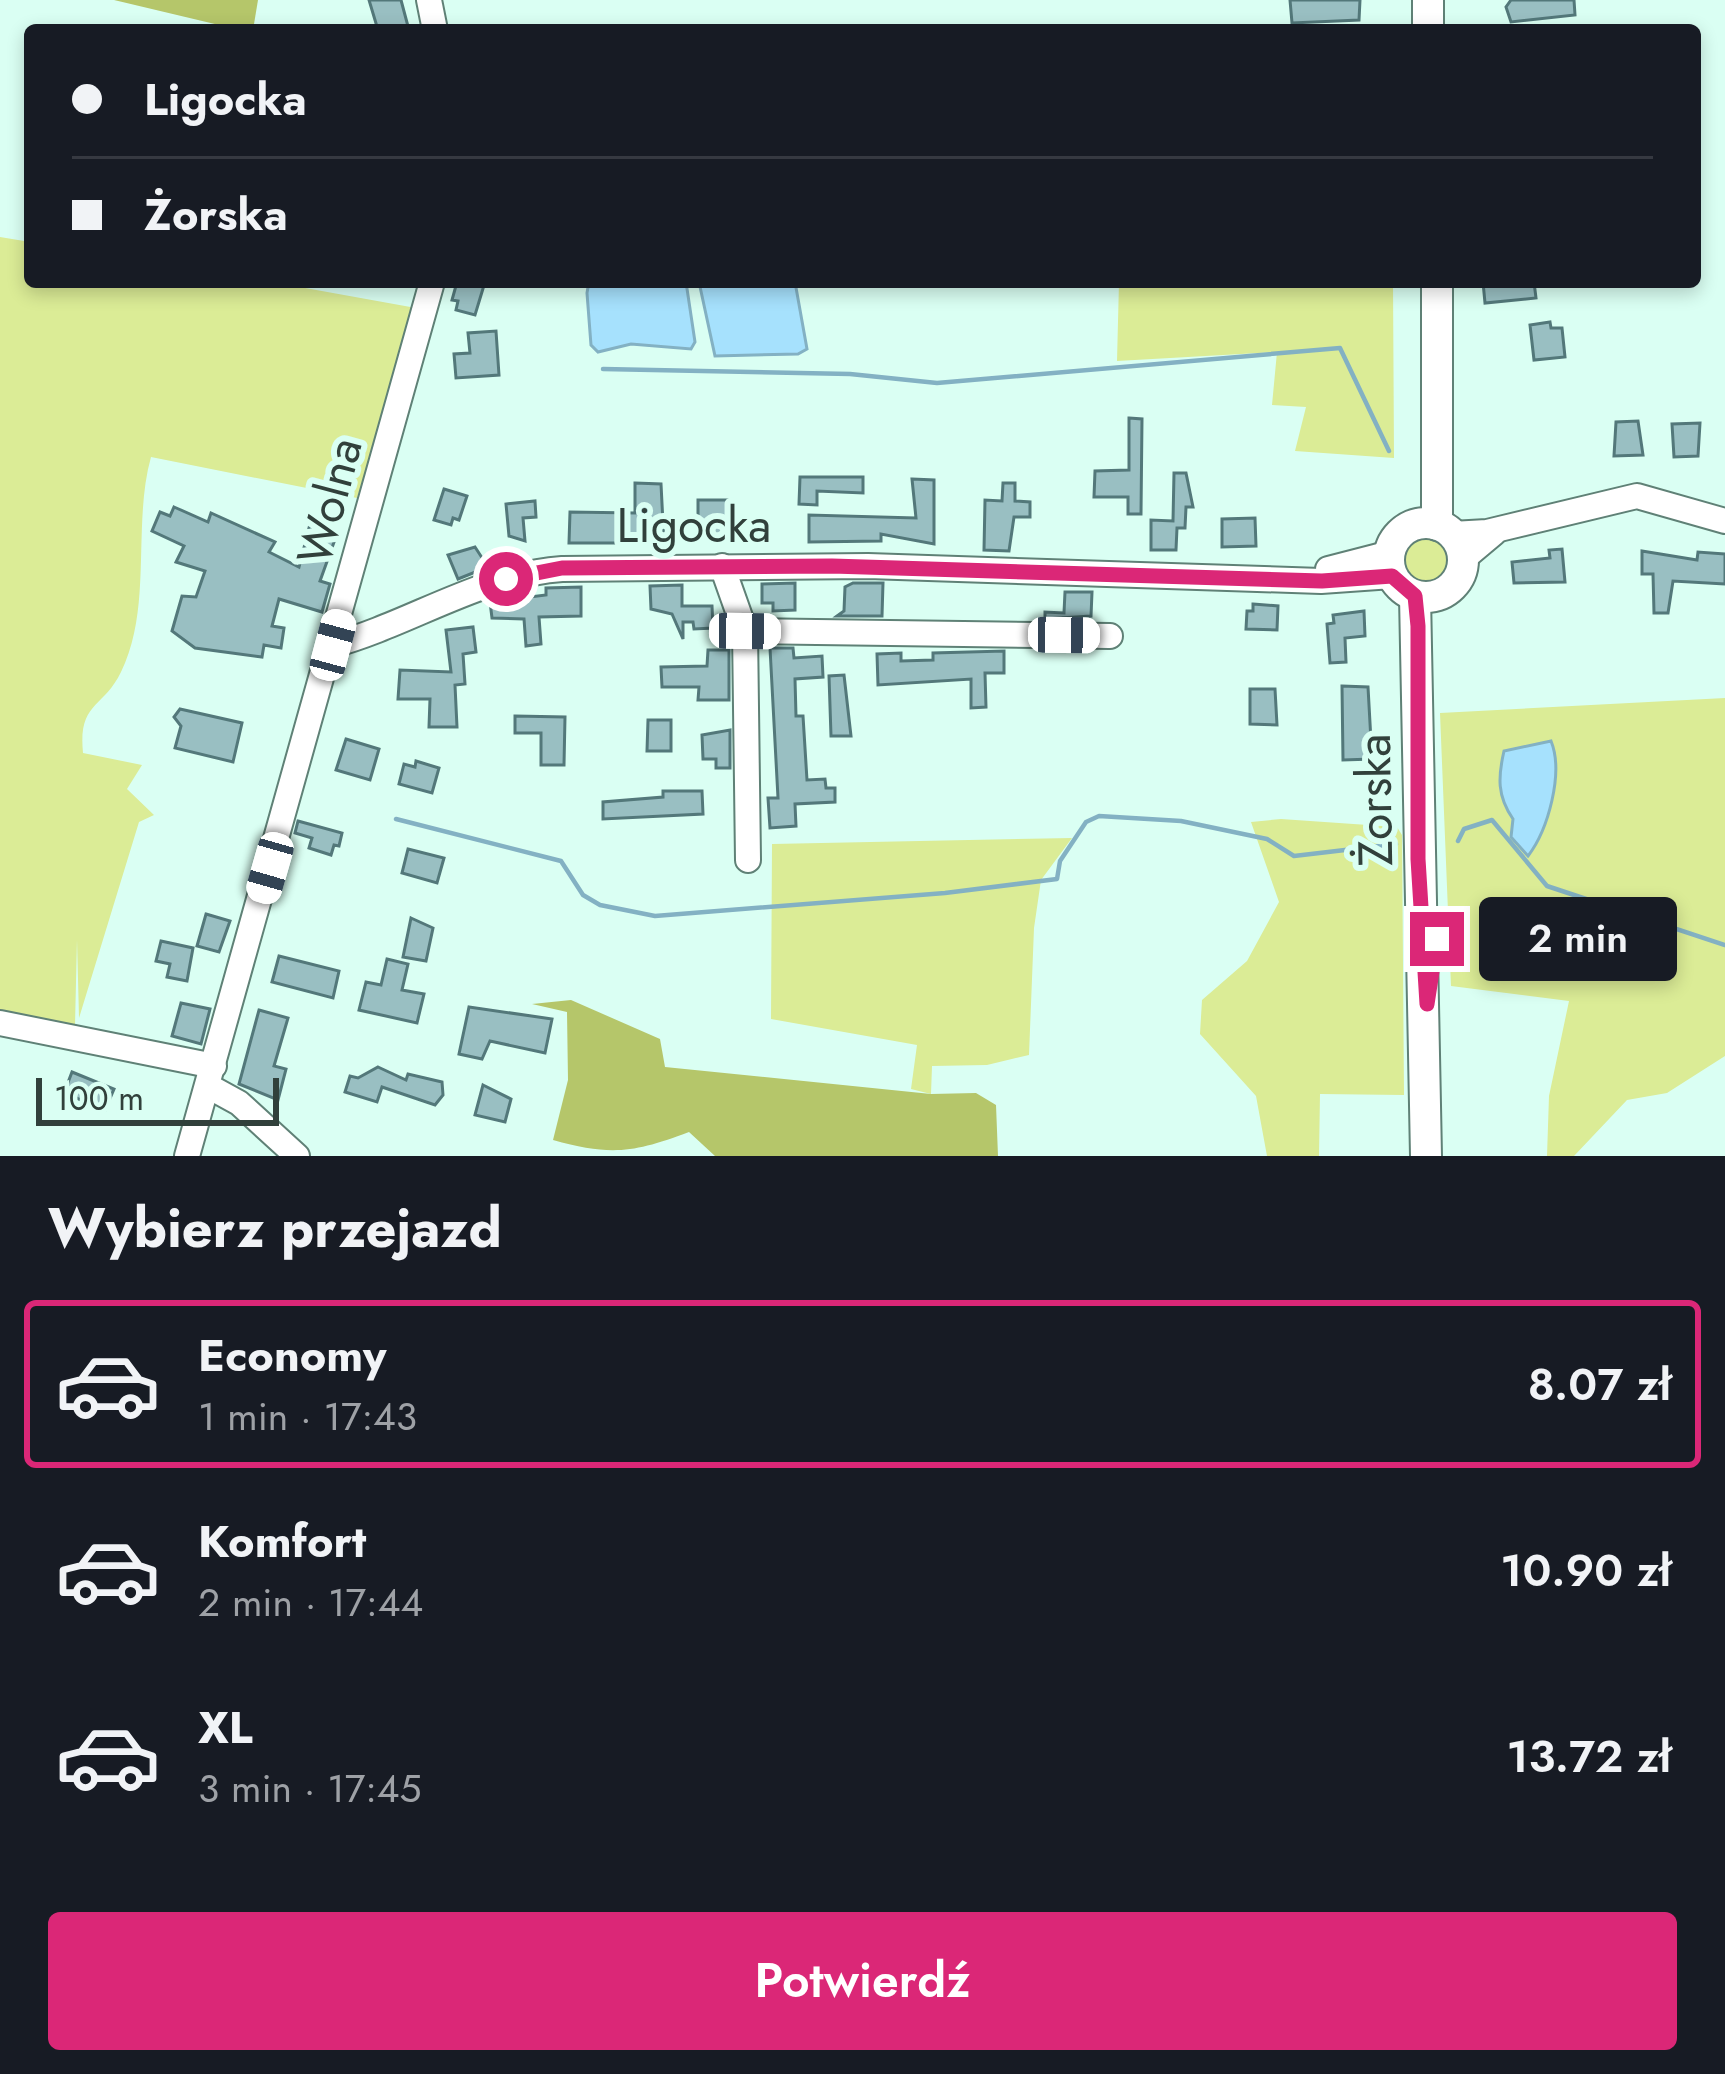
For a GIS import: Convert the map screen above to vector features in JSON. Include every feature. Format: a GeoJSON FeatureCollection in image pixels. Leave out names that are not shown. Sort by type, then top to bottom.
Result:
{"type":"FeatureCollection","features":[{"type":"Feature","properties":{"kind":"main road"},"geometry":{"type":"LineString","coordinates":[[1423,288],[1442,536],[1454,584],[1408,580],[1398,536],[1442,536]]}},
{"type":"Feature","properties":{"kind":"main road"},"geometry":{"type":"LineString","coordinates":[[1437,288],[1442,536]]}},
{"type":"Feature","properties":{"kind":"main road","name":"Żorska"},"geometry":{"type":"LineString","coordinates":[[1408,580],[1430,725],[1437,939],[1427,1004],[1426,1156]]}},
{"type":"Feature","properties":{"kind":"street","name":"Wolna"},"geometry":{"type":"LineString","coordinates":[[187,1156],[430,288]]}},
{"type":"Feature","properties":{"kind":"street"},"geometry":{"type":"LineString","coordinates":[[1442,536],[1501,528],[1637,496],[1725,520]]}},
{"type":"Feature","properties":{"kind":"street"},"geometry":{"type":"LineString","coordinates":[[722,566],[745,631],[748,860]]}},
{"type":"Feature","properties":{"kind":"street","name":"Ligocka"},"geometry":{"type":"LineString","coordinates":[[333,645],[374,634],[394,622],[536,571],[722,566],[1408,580]]}},
{"type":"Feature","properties":{"kind":"street"},"geometry":{"type":"LineString","coordinates":[[342,612],[394,622]]}},
{"type":"Feature","properties":{"kind":"street"},"geometry":{"type":"LineString","coordinates":[[745,631],[1110,636]]}},
{"type":"Feature","properties":{"kind":"street"},"geometry":{"type":"LineString","coordinates":[[0,1023],[211,1076],[297,1156]]}},
{"type":"Feature","properties":{"kind":"green space"},"geometry":{"type":"Polygon","coordinates":[[[114,0],[258,0],[254,24],[215,24],[114,0]]]}},
{"type":"Feature","properties":{"kind":"green space"},"geometry":{"type":"Polygon","coordinates":[[[0,237],[24,241],[24,288],[305,288],[416,308],[357,498],[151,457],[131,647],[114,684],[88,715],[82,736],[83,753],[142,765],[127,789],[154,815],[139,822],[79,1018],[77,940],[75,1025],[0,1012],[0,237]]]}},
{"type":"Feature","properties":{"kind":"green space"},"geometry":{"type":"Polygon","coordinates":[[[1119,288],[1393,288],[1394,458],[1295,451],[1306,407],[1272,405],[1277,352],[1117,361],[1119,288]]]}},
{"type":"Feature","properties":{"kind":"green space"},"geometry":{"type":"Polygon","coordinates":[[[1426,534],[1444,542],[1452,560],[1444,578],[1426,586],[1408,578],[1400,560],[1408,542],[1426,534]]]}},
{"type":"Feature","properties":{"kind":"green space"},"geometry":{"type":"Polygon","coordinates":[[[1725,698],[1725,1056],[1667,1093],[1627,1100],[1574,1156],[1547,1156],[1549,1096],[1569,1001],[1451,986],[1440,713],[1725,698]]]}},
{"type":"Feature","properties":{"kind":"green space"},"geometry":{"type":"Polygon","coordinates":[[[1281,819],[1397,827],[1402,835],[1404,1095],[1320,1094],[1319,1156],[1267,1156],[1256,1096],[1200,1034],[1202,1000],[1247,961],[1279,902],[1251,822],[1281,819]]]}},
{"type":"Feature","properties":{"kind":"green space"},"geometry":{"type":"Polygon","coordinates":[[[1072,838],[1041,880],[1034,928],[1029,1055],[987,1065],[932,1066],[931,1094],[911,1089],[917,1045],[771,1019],[772,844],[1072,838]]]}},
{"type":"Feature","properties":{"kind":"green space"},"geometry":{"type":"Polygon","coordinates":[[[571,1000],[660,1039],[665,1067],[931,1094],[976,1093],[996,1105],[998,1156],[715,1156],[689,1132],[622,1150],[553,1140],[568,1080],[567,1012],[532,1004],[571,1000]]]}},
{"type":"Feature","properties":{"kind":"water"},"geometry":{"type":"Polygon","coordinates":[[[588,288],[687,288],[695,342],[691,349],[631,344],[598,352],[591,345],[588,288]]]}},
{"type":"Feature","properties":{"kind":"water"},"geometry":{"type":"Polygon","coordinates":[[[700,288],[796,288],[807,349],[798,354],[715,356],[700,288]]]}},
{"type":"Feature","properties":{"kind":"water"},"geometry":{"type":"Polygon","coordinates":[[[1551,741],[1556,769],[1552,801],[1528,856],[1511,837],[1513,819],[1500,786],[1502,760],[1504,751],[1551,741]]]}},
{"type":"Feature","properties":{"kind":"building"},"geometry":{"type":"Polygon","coordinates":[[[369,0],[401,0],[407,24],[376,24],[369,0]]]}},
{"type":"Feature","properties":{"kind":"building"},"geometry":{"type":"Polygon","coordinates":[[[1290,0],[1360,0],[1359,20],[1292,23],[1290,0]]]}},
{"type":"Feature","properties":{"kind":"building"},"geometry":{"type":"Polygon","coordinates":[[[1511,0],[1574,0],[1575,15],[1511,22],[1506,7],[1511,0]]]}},
{"type":"Feature","properties":{"kind":"building"},"geometry":{"type":"Polygon","coordinates":[[[455,288],[483,288],[475,315],[456,310],[458,301],[452,300],[455,288]]]}},
{"type":"Feature","properties":{"kind":"building"},"geometry":{"type":"Polygon","coordinates":[[[1484,288],[1535,288],[1536,298],[1485,303],[1484,288]]]}},
{"type":"Feature","properties":{"kind":"building"},"geometry":{"type":"Polygon","coordinates":[[[1550,322],[1551,328],[1562,328],[1565,357],[1534,360],[1530,325],[1550,322]]]}},
{"type":"Feature","properties":{"kind":"building"},"geometry":{"type":"Polygon","coordinates":[[[496,331],[499,375],[456,378],[454,354],[470,353],[468,333],[496,331]]]}},
{"type":"Feature","properties":{"kind":"building"},"geometry":{"type":"Polygon","coordinates":[[[1129,418],[1142,419],[1141,514],[1128,514],[1128,497],[1094,497],[1095,471],[1129,470],[1129,418]]]}},
{"type":"Feature","properties":{"kind":"building"},"geometry":{"type":"Polygon","coordinates":[[[1638,421],[1643,455],[1614,456],[1616,422],[1638,421]]]}},
{"type":"Feature","properties":{"kind":"building"},"geometry":{"type":"Polygon","coordinates":[[[1700,423],[1698,456],[1674,457],[1672,424],[1700,423]]]}},
{"type":"Feature","properties":{"kind":"building"},"geometry":{"type":"Polygon","coordinates":[[[1174,473],[1186,473],[1193,507],[1186,507],[1185,528],[1177,528],[1176,550],[1151,550],[1151,520],[1173,521],[1174,473]]]}},
{"type":"Feature","properties":{"kind":"building"},"geometry":{"type":"Polygon","coordinates":[[[800,477],[863,477],[863,493],[817,491],[817,505],[799,504],[800,477]]]}},
{"type":"Feature","properties":{"kind":"building"},"geometry":{"type":"Polygon","coordinates":[[[912,479],[934,480],[934,544],[881,534],[881,541],[809,542],[809,515],[916,518],[912,479]]]}},
{"type":"Feature","properties":{"kind":"building"},"geometry":{"type":"Polygon","coordinates":[[[635,483],[661,484],[664,543],[569,543],[570,512],[635,513],[635,483]]]}},
{"type":"Feature","properties":{"kind":"building"},"geometry":{"type":"Polygon","coordinates":[[[1003,483],[1015,483],[1015,501],[1030,502],[1030,517],[1014,517],[1009,551],[984,550],[985,500],[1002,501],[1003,483]]]}},
{"type":"Feature","properties":{"kind":"building"},"geometry":{"type":"Polygon","coordinates":[[[444,489],[467,496],[459,520],[453,518],[451,525],[434,520],[444,489]]]}},
{"type":"Feature","properties":{"kind":"building"},"geometry":{"type":"Polygon","coordinates":[[[698,500],[730,500],[730,535],[698,534],[698,500]]]}},
{"type":"Feature","properties":{"kind":"building"},"geometry":{"type":"Polygon","coordinates":[[[535,501],[536,517],[523,518],[525,541],[509,536],[506,504],[535,501]]]}},
{"type":"Feature","properties":{"kind":"building"},"geometry":{"type":"Polygon","coordinates":[[[174,507],[208,522],[211,513],[275,542],[269,552],[299,567],[310,524],[338,531],[320,581],[330,584],[322,612],[279,599],[272,626],[284,628],[281,648],[264,645],[262,657],[195,648],[172,631],[182,596],[196,597],[205,571],[176,562],[184,546],[152,531],[160,512],[170,516],[174,507]]]}},
{"type":"Feature","properties":{"kind":"building"},"geometry":{"type":"Polygon","coordinates":[[[1255,518],[1256,546],[1222,547],[1222,519],[1255,518]]]}},
{"type":"Feature","properties":{"kind":"building"},"geometry":{"type":"Polygon","coordinates":[[[475,547],[488,567],[458,579],[448,555],[475,547]]]}},
{"type":"Feature","properties":{"kind":"building"},"geometry":{"type":"Polygon","coordinates":[[[1562,549],[1565,582],[1514,583],[1512,562],[1550,558],[1549,550],[1562,549]]]}},
{"type":"Feature","properties":{"kind":"building"},"geometry":{"type":"Polygon","coordinates":[[[1642,551],[1697,560],[1698,552],[1725,554],[1725,584],[1673,581],[1668,613],[1654,613],[1653,574],[1642,574],[1642,551]]]}},
{"type":"Feature","properties":{"kind":"building"},"geometry":{"type":"Polygon","coordinates":[[[795,583],[795,610],[773,611],[773,603],[762,603],[762,584],[795,583]]]}},
{"type":"Feature","properties":{"kind":"building"},"geometry":{"type":"Polygon","coordinates":[[[883,583],[882,616],[837,616],[844,611],[845,587],[883,583]]]}},
{"type":"Feature","properties":{"kind":"building"},"geometry":{"type":"Polygon","coordinates":[[[682,585],[682,606],[712,606],[713,628],[694,629],[693,622],[683,622],[683,639],[672,614],[651,609],[650,586],[682,585]]]}},
{"type":"Feature","properties":{"kind":"building"},"geometry":{"type":"Polygon","coordinates":[[[581,587],[581,616],[539,617],[541,644],[526,646],[524,619],[492,618],[490,602],[546,595],[546,588],[581,587]]]}},
{"type":"Feature","properties":{"kind":"building"},"geometry":{"type":"Polygon","coordinates":[[[1065,592],[1092,592],[1091,616],[1045,619],[1045,612],[1064,613],[1065,592]]]}},
{"type":"Feature","properties":{"kind":"building"},"geometry":{"type":"Polygon","coordinates":[[[1253,604],[1278,606],[1277,630],[1246,629],[1247,611],[1253,611],[1253,604]]]}},
{"type":"Feature","properties":{"kind":"building"},"geometry":{"type":"Polygon","coordinates":[[[1364,611],[1365,636],[1345,638],[1346,662],[1330,663],[1327,624],[1334,623],[1333,615],[1364,611]]]}},
{"type":"Feature","properties":{"kind":"building"},"geometry":{"type":"Polygon","coordinates":[[[473,627],[476,652],[463,654],[465,684],[455,685],[457,727],[429,727],[430,699],[398,699],[400,670],[451,672],[446,630],[473,627]]]}},
{"type":"Feature","properties":{"kind":"building"},"geometry":{"type":"Polygon","coordinates":[[[770,648],[793,648],[794,658],[822,656],[823,677],[795,679],[796,716],[803,716],[807,780],[825,779],[826,788],[835,788],[835,802],[795,804],[796,826],[770,828],[768,798],[778,798],[770,648]]]}},
{"type":"Feature","properties":{"kind":"building"},"geometry":{"type":"Polygon","coordinates":[[[708,650],[729,650],[729,700],[698,700],[699,687],[662,687],[661,667],[707,666],[708,650]]]}},
{"type":"Feature","properties":{"kind":"building"},"geometry":{"type":"Polygon","coordinates":[[[1004,651],[1004,673],[985,673],[986,707],[971,708],[971,679],[878,685],[877,654],[901,653],[901,661],[933,660],[933,653],[1004,651]]]}},
{"type":"Feature","properties":{"kind":"building"},"geometry":{"type":"Polygon","coordinates":[[[844,675],[851,736],[831,736],[829,676],[844,675]]]}},
{"type":"Feature","properties":{"kind":"building"},"geometry":{"type":"Polygon","coordinates":[[[1342,686],[1368,687],[1372,759],[1343,760],[1342,686]]]}},
{"type":"Feature","properties":{"kind":"building"},"geometry":{"type":"Polygon","coordinates":[[[1250,689],[1275,689],[1277,725],[1250,724],[1250,689]]]}},
{"type":"Feature","properties":{"kind":"building"},"geometry":{"type":"Polygon","coordinates":[[[180,709],[242,723],[233,762],[175,748],[181,726],[174,717],[180,709]]]}},
{"type":"Feature","properties":{"kind":"building"},"geometry":{"type":"Polygon","coordinates":[[[515,716],[565,717],[564,765],[541,765],[541,733],[515,733],[515,716]]]}},
{"type":"Feature","properties":{"kind":"building"},"geometry":{"type":"Polygon","coordinates":[[[648,720],[671,720],[671,751],[647,751],[648,720]]]}},
{"type":"Feature","properties":{"kind":"building"},"geometry":{"type":"Polygon","coordinates":[[[730,730],[730,768],[716,768],[716,759],[703,759],[702,735],[730,730]]]}},
{"type":"Feature","properties":{"kind":"building"},"geometry":{"type":"Polygon","coordinates":[[[346,739],[379,749],[370,780],[336,770],[346,739]]]}},
{"type":"Feature","properties":{"kind":"building"},"geometry":{"type":"Polygon","coordinates":[[[416,761],[439,768],[432,793],[399,784],[404,764],[415,767],[416,761]]]}},
{"type":"Feature","properties":{"kind":"building"},"geometry":{"type":"Polygon","coordinates":[[[663,791],[702,791],[703,814],[603,819],[603,802],[663,797],[663,791]]]}},
{"type":"Feature","properties":{"kind":"building"},"geometry":{"type":"Polygon","coordinates":[[[298,821],[342,833],[339,846],[334,845],[331,855],[309,848],[312,838],[295,833],[298,821]]]}},
{"type":"Feature","properties":{"kind":"building"},"geometry":{"type":"Polygon","coordinates":[[[408,849],[444,858],[437,883],[402,873],[408,849]]]}},
{"type":"Feature","properties":{"kind":"building"},"geometry":{"type":"Polygon","coordinates":[[[206,914],[230,921],[219,952],[197,946],[206,914]]]}},
{"type":"Feature","properties":{"kind":"building"},"geometry":{"type":"Polygon","coordinates":[[[411,918],[433,928],[426,961],[403,957],[411,918]]]}},
{"type":"Feature","properties":{"kind":"building"},"geometry":{"type":"Polygon","coordinates":[[[161,941],[193,948],[187,981],[167,977],[170,964],[156,961],[161,941]]]}},
{"type":"Feature","properties":{"kind":"building"},"geometry":{"type":"Polygon","coordinates":[[[279,956],[339,971],[333,998],[272,982],[279,956]]]}},
{"type":"Feature","properties":{"kind":"building"},"geometry":{"type":"Polygon","coordinates":[[[387,959],[408,964],[402,990],[424,994],[417,1023],[359,1010],[366,982],[381,985],[387,959]]]}},
{"type":"Feature","properties":{"kind":"building"},"geometry":{"type":"Polygon","coordinates":[[[181,1003],[210,1009],[201,1044],[172,1036],[181,1003]]]}},
{"type":"Feature","properties":{"kind":"building"},"geometry":{"type":"Polygon","coordinates":[[[469,1007],[552,1019],[545,1053],[490,1041],[482,1059],[459,1054],[469,1007]]]}},
{"type":"Feature","properties":{"kind":"building"},"geometry":{"type":"Polygon","coordinates":[[[259,1010],[288,1018],[274,1066],[286,1069],[278,1100],[239,1084],[259,1010]]]}},
{"type":"Feature","properties":{"kind":"building"},"geometry":{"type":"Polygon","coordinates":[[[378,1067],[406,1080],[408,1074],[442,1082],[443,1095],[435,1105],[382,1087],[377,1102],[345,1092],[350,1076],[358,1078],[378,1067]]]}},
{"type":"Feature","properties":{"kind":"building"},"geometry":{"type":"Polygon","coordinates":[[[72,1072],[114,1089],[105,1110],[64,1093],[72,1072]]]}},
{"type":"Feature","properties":{"kind":"building"},"geometry":{"type":"Polygon","coordinates":[[[483,1085],[511,1099],[505,1122],[475,1115],[483,1085]]]}},
{"type":"Feature","properties":{"kind":"waterway"},"geometry":{"type":"LineString","coordinates":[[603,369],[850,374],[937,383],[1340,348],[1389,451]]}},
{"type":"Feature","properties":{"kind":"waterway"},"geometry":{"type":"LineString","coordinates":[[396,819],[561,861],[583,895],[600,905],[655,916],[945,893],[1057,879],[1060,861],[1086,822],[1099,816],[1181,821],[1267,839],[1294,856],[1396,844]]}},
{"type":"Feature","properties":{"kind":"waterway"},"geometry":{"type":"LineString","coordinates":[[1458,841],[1464,829],[1492,820],[1547,886],[1725,945]]}},
{"type":"Feature","properties":{"kind":"route"},"geometry":{"type":"LineString","coordinates":[[506,579],[562,568],[759,566],[1322,581],[1392,576],[1415,596],[1418,626],[1418,859],[1427,1004],[1437,939]]}}]}
